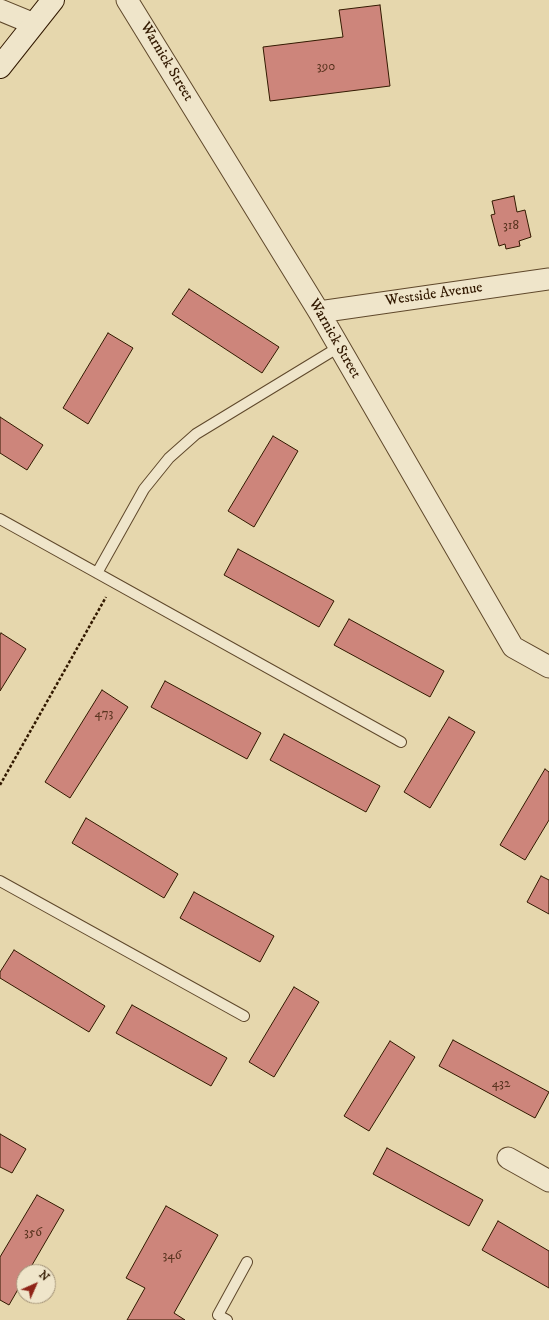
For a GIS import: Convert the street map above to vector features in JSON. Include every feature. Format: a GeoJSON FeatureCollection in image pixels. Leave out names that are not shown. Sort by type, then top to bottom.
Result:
{"type":"FeatureCollection","features":[{"type":"Feature","properties":{"kind":"street"},"geometry":{"type":"LineString","coordinates":[[0,67],[53,0]]}},
{"type":"Feature","properties":{"kind":"street","name":"Warnick Street"},"geometry":{"type":"LineString","coordinates":[[128,0],[319,312],[513,647],[549,667]]}},
{"type":"Feature","properties":{"kind":"street"},"geometry":{"type":"LineString","coordinates":[[0,10],[34,24]]}},
{"type":"Feature","properties":{"kind":"street","name":"Westside Avenue"},"geometry":{"type":"LineString","coordinates":[[319,312],[549,279]]}},
{"type":"Feature","properties":{"kind":"street"},"geometry":{"type":"LineString","coordinates":[[508,1158],[549,1182]]}},
{"type":"Feature","properties":{"kind":"lane"},"geometry":{"type":"LineString","coordinates":[[97,573],[144,489],[169,458],[196,434],[339,348]]}},
{"type":"Feature","properties":{"kind":"lane"},"geometry":{"type":"LineString","coordinates":[[0,519],[401,742]]}},
{"type":"Feature","properties":{"kind":"lane"},"geometry":{"type":"LineString","coordinates":[[0,881],[244,1016]]}},
{"type":"Feature","properties":{"kind":"lane"},"geometry":{"type":"LineString","coordinates":[[227,1320],[218,1315],[246,1262]]}},
{"type":"Feature","properties":{"kind":"path"},"geometry":{"type":"LineString","coordinates":[[0,785],[114,582]]}},
{"type":"Feature","properties":{"kind":"building"},"geometry":{"type":"Polygon","coordinates":[[[380,5],[390,86],[270,101],[263,47],[343,37],[339,10],[380,5]]]}},
{"type":"Feature","properties":{"kind":"building"},"geometry":{"type":"Polygon","coordinates":[[[514,196],[517,212],[525,210],[531,237],[519,241],[520,246],[506,249],[505,244],[499,246],[491,215],[495,214],[492,201],[514,196]]]}},
{"type":"Feature","properties":{"kind":"building"},"geometry":{"type":"Polygon","coordinates":[[[189,289],[279,347],[262,373],[172,314],[189,289]]]}},
{"type":"Feature","properties":{"kind":"building"},"geometry":{"type":"Polygon","coordinates":[[[108,333],[133,348],[88,424],[63,408],[108,333]]]}},
{"type":"Feature","properties":{"kind":"building"},"geometry":{"type":"Polygon","coordinates":[[[0,417],[43,445],[27,470],[0,453],[0,417]]]}},
{"type":"Feature","properties":{"kind":"building"},"geometry":{"type":"Polygon","coordinates":[[[273,436],[298,451],[254,527],[228,511],[273,436]]]}},
{"type":"Feature","properties":{"kind":"building"},"geometry":{"type":"Polygon","coordinates":[[[238,549],[334,601],[319,627],[224,575],[238,549]]]}},
{"type":"Feature","properties":{"kind":"building"},"geometry":{"type":"Polygon","coordinates":[[[349,619],[444,671],[430,697],[334,645],[349,619]]]}},
{"type":"Feature","properties":{"kind":"building"},"geometry":{"type":"Polygon","coordinates":[[[1,633],[26,649],[0,691],[0,635],[1,633]]]}},
{"type":"Feature","properties":{"kind":"building"},"geometry":{"type":"Polygon","coordinates":[[[165,681],[261,733],[247,759],[151,707],[165,681]]]}},
{"type":"Feature","properties":{"kind":"building"},"geometry":{"type":"Polygon","coordinates":[[[102,690],[128,707],[70,798],[45,782],[102,690]]]}},
{"type":"Feature","properties":{"kind":"building"},"geometry":{"type":"Polygon","coordinates":[[[449,717],[475,732],[430,808],[404,792],[449,717]]]}},
{"type":"Feature","properties":{"kind":"building"},"geometry":{"type":"Polygon","coordinates":[[[284,734],[380,786],[366,812],[270,760],[284,734]]]}},
{"type":"Feature","properties":{"kind":"building"},"geometry":{"type":"Polygon","coordinates":[[[545,769],[549,772],[549,820],[525,860],[500,845],[545,769]]]}},
{"type":"Feature","properties":{"kind":"building"},"geometry":{"type":"Polygon","coordinates":[[[86,818],[178,874],[164,898],[72,843],[86,818]]]}},
{"type":"Feature","properties":{"kind":"building"},"geometry":{"type":"Polygon","coordinates":[[[541,876],[549,880],[549,914],[527,902],[541,876]]]}},
{"type":"Feature","properties":{"kind":"building"},"geometry":{"type":"Polygon","coordinates":[[[194,892],[274,936],[260,962],[180,918],[194,892]]]}},
{"type":"Feature","properties":{"kind":"building"},"geometry":{"type":"Polygon","coordinates":[[[14,950],[105,1006],[89,1032],[0,978],[0,972],[14,950]]]}},
{"type":"Feature","properties":{"kind":"building"},"geometry":{"type":"Polygon","coordinates":[[[294,987],[319,1002],[274,1077],[249,1062],[294,987]]]}},
{"type":"Feature","properties":{"kind":"building"},"geometry":{"type":"Polygon","coordinates":[[[132,1005],[227,1058],[211,1086],[116,1033],[132,1005]]]}},
{"type":"Feature","properties":{"kind":"building"},"geometry":{"type":"Polygon","coordinates":[[[453,1040],[549,1092],[535,1118],[439,1066],[453,1040]]]}},
{"type":"Feature","properties":{"kind":"building"},"geometry":{"type":"Polygon","coordinates":[[[390,1041],[415,1057],[369,1131],[344,1116],[390,1041]]]}},
{"type":"Feature","properties":{"kind":"building"},"geometry":{"type":"Polygon","coordinates":[[[0,1134],[26,1149],[12,1173],[0,1167],[0,1134]]]}},
{"type":"Feature","properties":{"kind":"building"},"geometry":{"type":"Polygon","coordinates":[[[387,1148],[483,1200],[469,1226],[373,1174],[387,1148]]]}},
{"type":"Feature","properties":{"kind":"building"},"geometry":{"type":"Polygon","coordinates":[[[37,1195],[64,1210],[33,1264],[16,1264],[16,1293],[9,1305],[0,1300],[0,1257],[37,1195]]]}},
{"type":"Feature","properties":{"kind":"building"},"geometry":{"type":"Polygon","coordinates":[[[166,1206],[218,1235],[174,1313],[185,1320],[127,1320],[145,1288],[126,1278],[166,1206]]]}},
{"type":"Feature","properties":{"kind":"building"},"geometry":{"type":"Polygon","coordinates":[[[498,1221],[549,1251],[549,1288],[482,1250],[498,1221]]]}}]}
